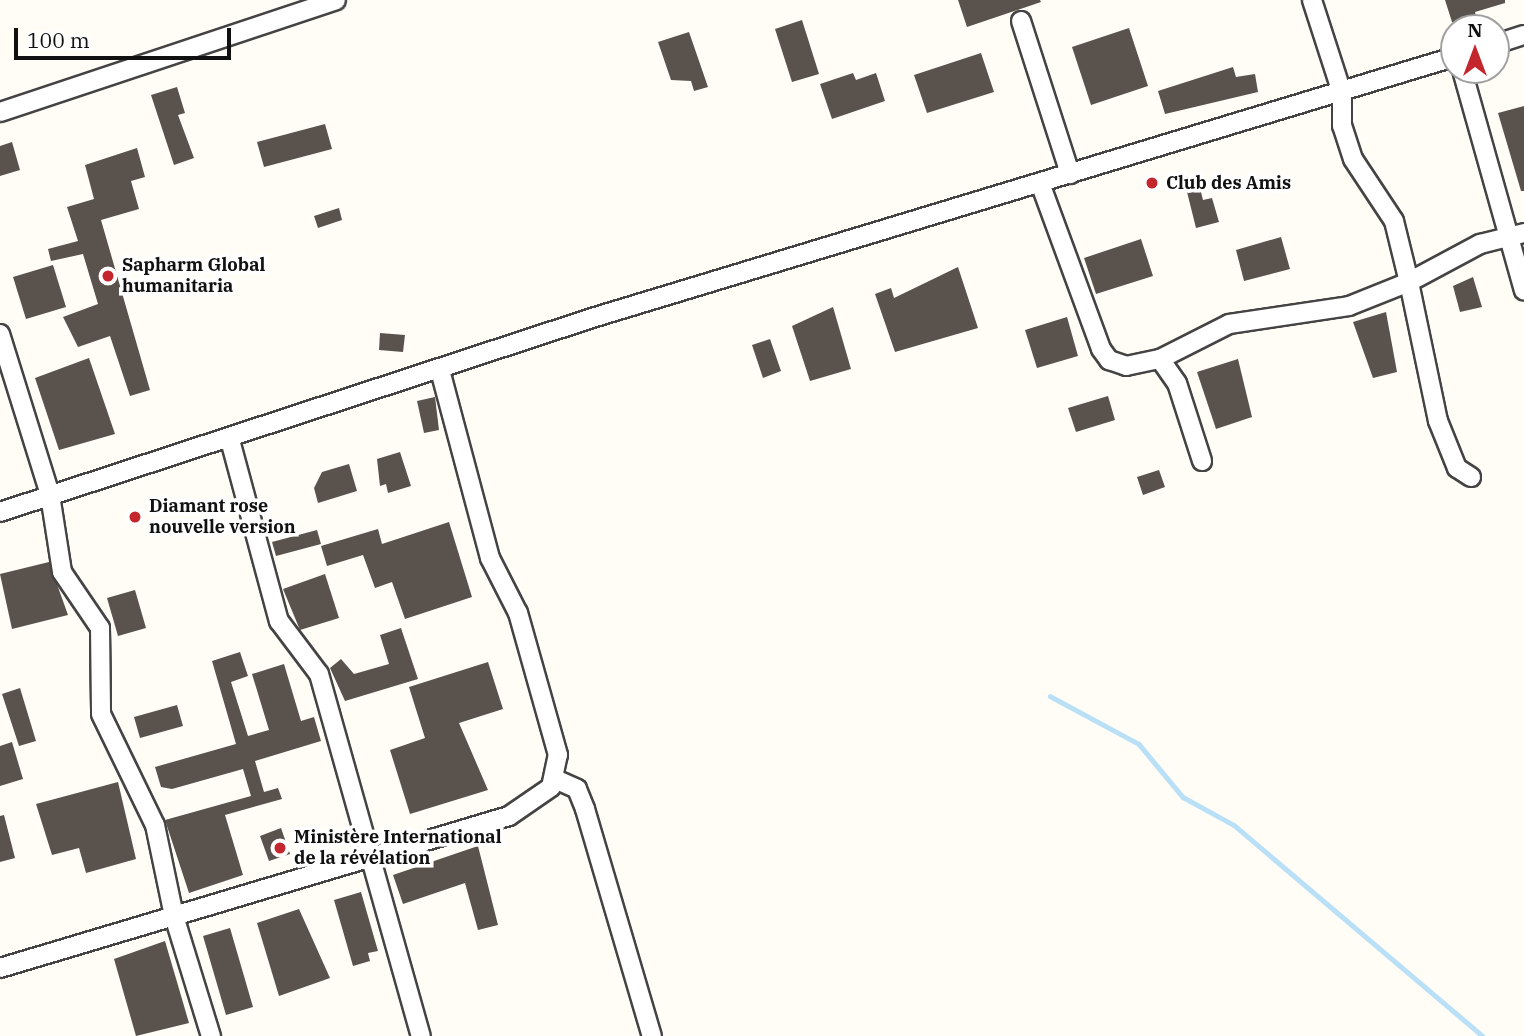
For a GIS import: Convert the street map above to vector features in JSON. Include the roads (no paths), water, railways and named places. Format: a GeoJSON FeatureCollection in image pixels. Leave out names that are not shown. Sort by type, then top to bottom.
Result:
{"type":"FeatureCollection","features":[{"type":"Feature","properties":{"kind":"street"},"geometry":{"type":"LineString","coordinates":[[0,112],[311,2],[336,0]]}},
{"type":"Feature","properties":{"kind":"street"},"geometry":{"type":"LineString","coordinates":[[1312,0],[1342,93],[1342,126],[1353,159],[1394,221],[1438,421],[1457,468],[1471,477]]}},
{"type":"Feature","properties":{"kind":"street"},"geometry":{"type":"LineString","coordinates":[[1021,20],[1070,174]]}},
{"type":"Feature","properties":{"kind":"street"},"geometry":{"type":"LineString","coordinates":[[0,512],[230,440],[440,370],[1440,62]]}},
{"type":"Feature","properties":{"kind":"street"},"geometry":{"type":"LineString","coordinates":[[1467,84],[1516,234],[1524,290]]}},
{"type":"Feature","properties":{"kind":"street"},"geometry":{"type":"LineString","coordinates":[[1040,183],[1109,360],[1126,366],[1160,359],[1229,324],[1349,306],[1516,234]]}},
{"type":"Feature","properties":{"kind":"street"},"geometry":{"type":"LineString","coordinates":[[0,334],[50,495],[62,572],[100,628],[101,714],[155,825],[174,916],[211,1036]]}},
{"type":"Feature","properties":{"kind":"street"},"geometry":{"type":"LineString","coordinates":[[1160,359],[1177,383],[1202,461]]}},
{"type":"Feature","properties":{"kind":"street"},"geometry":{"type":"LineString","coordinates":[[0,968],[369,862],[509,816],[555,779],[558,755],[518,613],[490,558],[440,370]]}},
{"type":"Feature","properties":{"kind":"street"},"geometry":{"type":"LineString","coordinates":[[230,440],[279,621],[319,674],[369,862],[421,1036]]}},
{"type":"Feature","properties":{"kind":"street"},"geometry":{"type":"LineString","coordinates":[[555,779],[577,789],[585,809],[652,1036]]}},
{"type":"Feature","properties":{"kind":"waterway"},"geometry":{"type":"LineString","coordinates":[[1050,696],[1139,744],[1183,797],[1234,825],[1483,1036]]}},
{"type":"Feature","properties":{"kind":"place","name":"Club des Amis"},"geometry":{"type":"Point","coordinates":[1152,183]}},
{"type":"Feature","properties":{"kind":"place","name":"Sapharm Global humanitaria"},"geometry":{"type":"Point","coordinates":[108,276]}},
{"type":"Feature","properties":{"kind":"place","name":"Diamant rose nouvelle version"},"geometry":{"type":"Point","coordinates":[135,517]}},
{"type":"Feature","properties":{"kind":"place","name":"Ministère International de la révélation"},"geometry":{"type":"Point","coordinates":[280,848]}}]}
